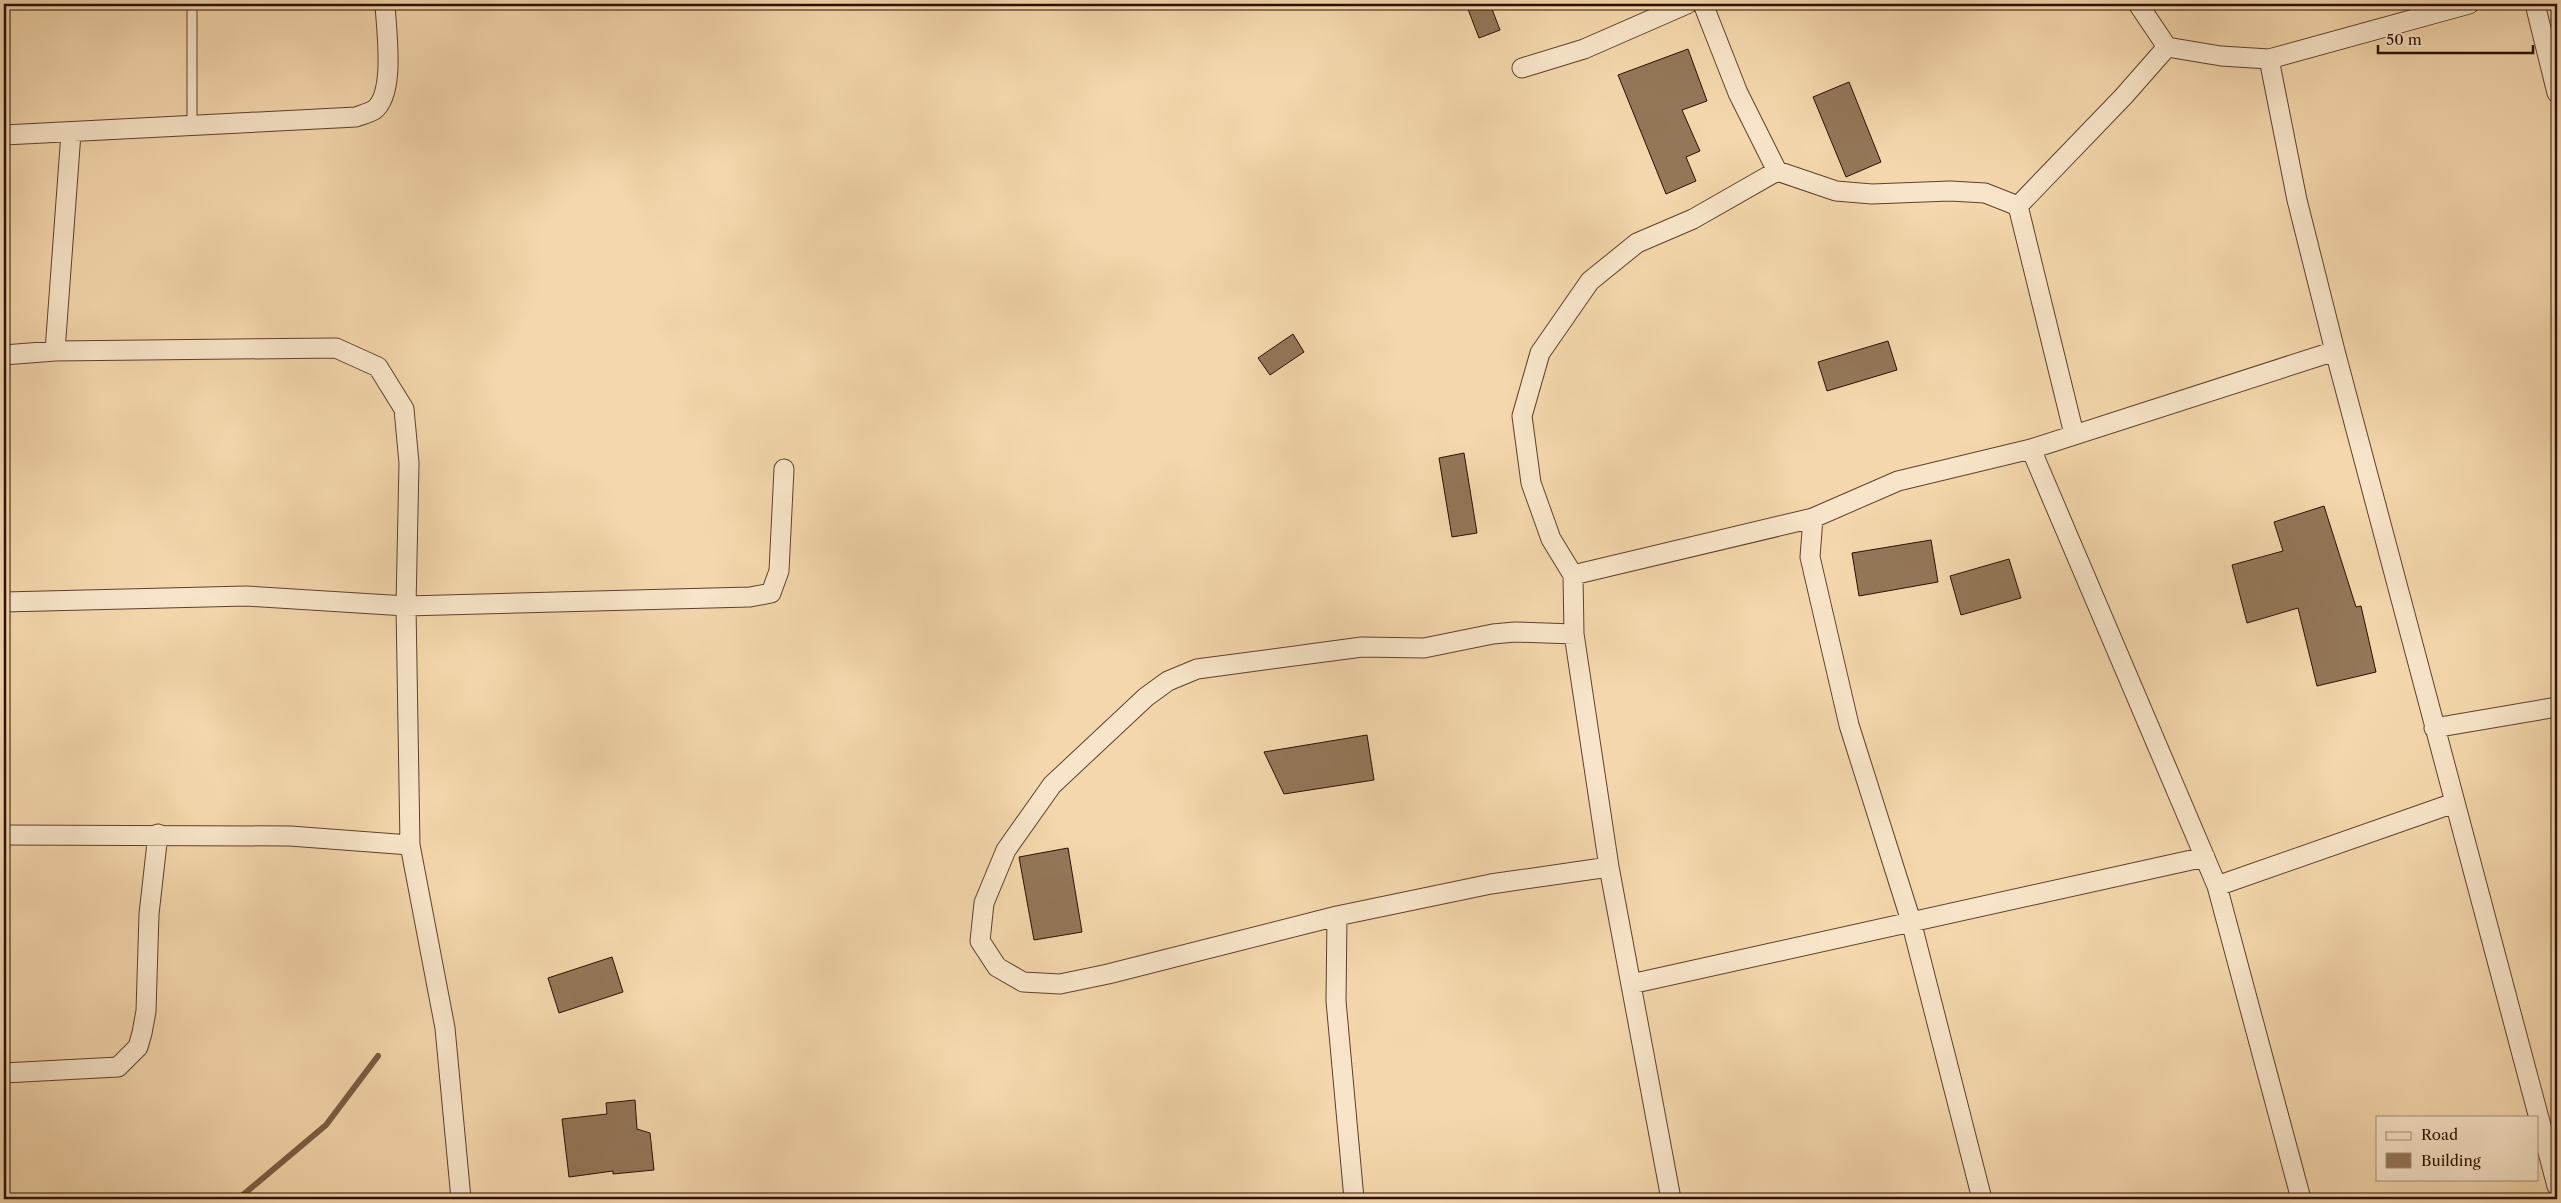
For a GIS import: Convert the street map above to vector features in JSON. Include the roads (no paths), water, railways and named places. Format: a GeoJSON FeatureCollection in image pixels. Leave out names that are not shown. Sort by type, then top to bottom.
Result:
{"type":"FeatureCollection","features":[{"type":"Feature","properties":{"kind":"street"},"geometry":{"type":"LineString","coordinates":[[4,135],[356,117],[375,109],[386,94],[385,4]]}},
{"type":"Feature","properties":{"kind":"street"},"geometry":{"type":"LineString","coordinates":[[1522,68],[1584,50],[1687,4]]}},
{"type":"Feature","properties":{"kind":"street"},"geometry":{"type":"LineString","coordinates":[[1703,4],[1738,93],[1777,171],[1836,191],[1872,194],[1950,191],[1985,193],[2018,206]]}},
{"type":"Feature","properties":{"kind":"street"},"geometry":{"type":"LineString","coordinates":[[2138,4],[2166,47],[2221,56],[2269,59],[2469,4]]}},
{"type":"Feature","properties":{"kind":"street"},"geometry":{"type":"LineString","coordinates":[[2535,4],[2557,93]]}},
{"type":"Feature","properties":{"kind":"street"},"geometry":{"type":"LineString","coordinates":[[2018,206],[2123,97],[2166,47]]}},
{"type":"Feature","properties":{"kind":"street"},"geometry":{"type":"LineString","coordinates":[[2269,59],[2296,200],[2434,728],[2557,1186]]}},
{"type":"Feature","properties":{"kind":"street"},"geometry":{"type":"LineString","coordinates":[[55,351],[70,133]]}},
{"type":"Feature","properties":{"kind":"street"},"geometry":{"type":"LineString","coordinates":[[1671,1199],[1609,867],[1574,634],[1573,575],[1551,539],[1531,483],[1522,416],[1540,353],[1590,281],[1637,243],[1693,219],[1777,171]]}},
{"type":"Feature","properties":{"kind":"street"},"geometry":{"type":"LineString","coordinates":[[2018,206],[2074,434]]}},
{"type":"Feature","properties":{"kind":"street"},"geometry":{"type":"LineString","coordinates":[[4,354],[55,351],[336,348],[378,368],[404,409],[409,463],[406,606],[410,845],[445,1028],[460,1199]]}},
{"type":"Feature","properties":{"kind":"street"},"geometry":{"type":"LineString","coordinates":[[1573,575],[1813,518],[1898,481],[2031,449],[2335,351]]}},
{"type":"Feature","properties":{"kind":"street"},"geometry":{"type":"LineString","coordinates":[[2031,449],[2217,886],[2301,1199]]}},
{"type":"Feature","properties":{"kind":"street"},"geometry":{"type":"LineString","coordinates":[[4,602],[246,596],[406,606],[750,597],[771,592],[779,571],[784,469]]}},
{"type":"Feature","properties":{"kind":"street"},"geometry":{"type":"LineString","coordinates":[[1813,518],[1810,556],[1849,725],[1910,921],[1982,1199]]}},
{"type":"Feature","properties":{"kind":"street"},"geometry":{"type":"LineString","coordinates":[[1574,634],[1515,632],[1493,634],[1424,648],[1362,647],[1197,669],[1168,681],[1146,697],[1052,785],[1006,850],[984,903],[980,941],[997,967],[1023,982],[1060,984],[1108,974],[1337,916],[1491,884],[1609,867]]}},
{"type":"Feature","properties":{"kind":"street"},"geometry":{"type":"LineString","coordinates":[[2434,728],[2557,707]]}},
{"type":"Feature","properties":{"kind":"street"},"geometry":{"type":"LineString","coordinates":[[2217,886],[2454,803]]}},
{"type":"Feature","properties":{"kind":"street"},"geometry":{"type":"LineString","coordinates":[[4,835],[158,834],[290,836],[410,845]]}},
{"type":"Feature","properties":{"kind":"street"},"geometry":{"type":"LineString","coordinates":[[4,1073],[118,1067],[138,1047],[146,1011],[149,914],[158,834]]}},
{"type":"Feature","properties":{"kind":"street"},"geometry":{"type":"LineString","coordinates":[[1631,984],[2205,857]]}},
{"type":"Feature","properties":{"kind":"street"},"geometry":{"type":"LineString","coordinates":[[1337,916],[1336,1001],[1354,1199]]}},
{"type":"Feature","properties":{"kind":"lane"},"geometry":{"type":"LineString","coordinates":[[192,4],[192,125]]}},
{"type":"Feature","properties":{"kind":"waterway"},"geometry":{"type":"LineString","coordinates":[[238,1199],[326,1125],[378,1056]]}}]}
